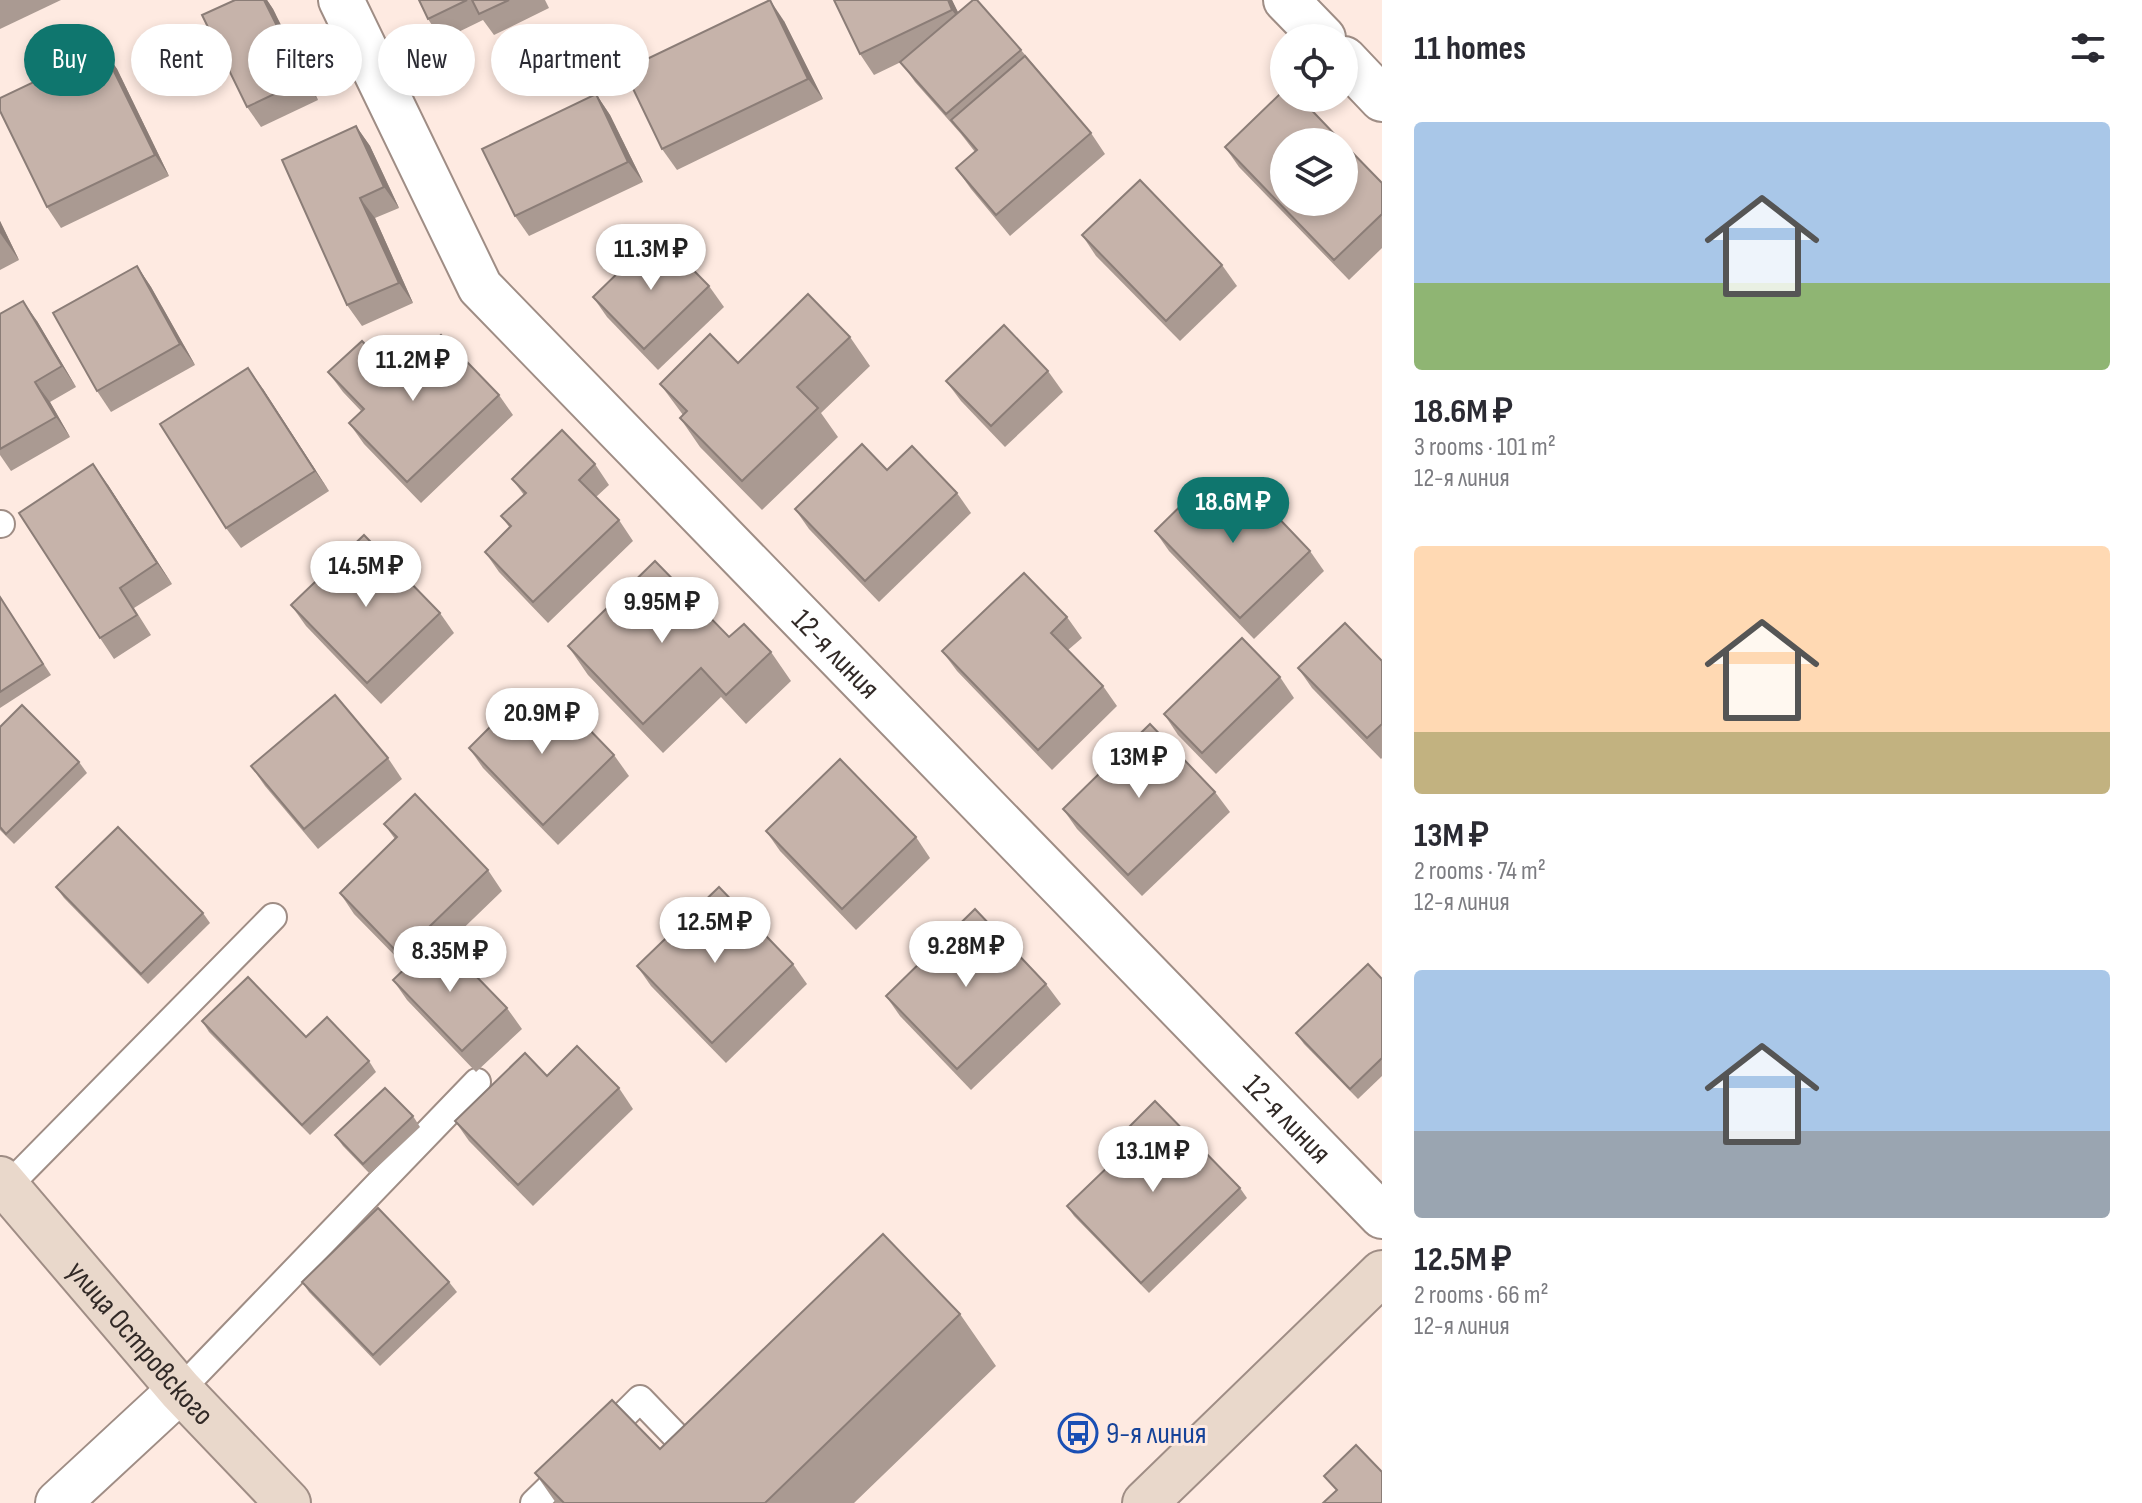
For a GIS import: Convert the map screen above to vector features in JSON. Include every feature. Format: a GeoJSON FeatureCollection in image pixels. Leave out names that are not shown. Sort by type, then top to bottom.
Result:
{"type":"FeatureCollection","features":[{"type":"Feature","properties":{"kind":"street","name":"12-я линия"},"geometry":{"type":"LineString","coordinates":[[341,0],[480,287],[1382,1216]]}},
{"type":"Feature","properties":{"kind":"street"},"geometry":{"type":"LineString","coordinates":[[1286,0],[1309,24]]}},
{"type":"Feature","properties":{"kind":"street"},"geometry":{"type":"LineString","coordinates":[[1358,74],[1382,99]]}},
{"type":"Feature","properties":{"kind":"street","name":"улица Островского"},"geometry":{"type":"LineString","coordinates":[[4,1183],[180,1390],[288,1503]]}},
{"type":"Feature","properties":{"kind":"street"},"geometry":{"type":"LineString","coordinates":[[1145,1503],[1382,1273]]}},
{"type":"Feature","properties":{"kind":"street"},"geometry":{"type":"LineString","coordinates":[[58,1503],[180,1390]]}},
{"type":"Feature","properties":{"kind":"lane"},"geometry":{"type":"LineString","coordinates":[[4,1183],[273,917]]}},
{"type":"Feature","properties":{"kind":"lane"},"geometry":{"type":"LineString","coordinates":[[180,1390],[477,1082]]}},
{"type":"Feature","properties":{"kind":"lane"},"geometry":{"type":"LineString","coordinates":[[534,1503],[640,1399],[694,1455],[716,1434]]}},
{"type":"Feature","properties":{"kind":"building"},"geometry":{"type":"Polygon","coordinates":[[[235,0],[264,0],[276,24],[248,24],[248,96],[270,96],[247,107],[232,76],[232,24],[206,24],[202,15],[235,0]]]}},
{"type":"Feature","properties":{"kind":"building"},"geometry":{"type":"Polygon","coordinates":[[[419,0],[467,0],[428,19],[419,0]]]}},
{"type":"Feature","properties":{"kind":"building"},"geometry":{"type":"Polygon","coordinates":[[[472,0],[509,0],[479,14],[472,0]]]}},
{"type":"Feature","properties":{"kind":"building"},"geometry":{"type":"Polygon","coordinates":[[[770,0],[808,79],[662,149],[637,96],[649,96],[649,58],[770,0]]]}},
{"type":"Feature","properties":{"kind":"building"},"geometry":{"type":"Polygon","coordinates":[[[834,0],[948,0],[952,10],[860,54],[834,0]]]}},
{"type":"Feature","properties":{"kind":"building"},"geometry":{"type":"Polygon","coordinates":[[[973,0],[977,0],[1021,50],[946,114],[900,62],[973,0]]]}},
{"type":"Feature","properties":{"kind":"building"},"geometry":{"type":"Polygon","coordinates":[[[1025,56],[1091,133],[996,215],[956,168],[977,150],[951,120],[1025,56]]]}},
{"type":"Feature","properties":{"kind":"building"},"geometry":{"type":"Polygon","coordinates":[[[115,73],[155,155],[47,207],[0,111],[0,98],[24,87],[24,96],[115,96],[115,73]]]}},
{"type":"Feature","properties":{"kind":"building"},"geometry":{"type":"Polygon","coordinates":[[[597,96],[628,162],[515,216],[482,149],[597,96]]]}},
{"type":"Feature","properties":{"kind":"building"},"geometry":{"type":"Polygon","coordinates":[[[1270,104],[1270,112],[1313,112],[1329,128],[1270,128],[1270,194],[1225,147],[1270,104]]]}},
{"type":"Feature","properties":{"kind":"building"},"geometry":{"type":"Polygon","coordinates":[[[356,126],[384,187],[360,198],[399,283],[347,305],[282,160],[356,126]]]}},
{"type":"Feature","properties":{"kind":"building"},"geometry":{"type":"Polygon","coordinates":[[[1358,158],[1382,183],[1382,214],[1334,260],[1292,216],[1358,216],[1358,158]]]}},
{"type":"Feature","properties":{"kind":"building"},"geometry":{"type":"Polygon","coordinates":[[[1140,180],[1222,265],[1166,321],[1082,235],[1140,180]]]}},
{"type":"Feature","properties":{"kind":"building"},"geometry":{"type":"Polygon","coordinates":[[[658,234],[709,286],[644,349],[593,297],[658,234]]]}},
{"type":"Feature","properties":{"kind":"building"},"geometry":{"type":"Polygon","coordinates":[[[137,266],[180,344],[97,391],[53,313],[137,266]]]}},
{"type":"Feature","properties":{"kind":"building"},"geometry":{"type":"Polygon","coordinates":[[[808,294],[850,337],[797,387],[818,408],[742,481],[680,418],[687,411],[660,384],[710,334],[738,363],[808,294]]]}},
{"type":"Feature","properties":{"kind":"building"},"geometry":{"type":"Polygon","coordinates":[[[23,301],[62,366],[35,382],[56,417],[0,449],[0,314],[23,301]]]}},
{"type":"Feature","properties":{"kind":"building"},"geometry":{"type":"Polygon","coordinates":[[[1004,325],[1048,371],[991,426],[946,381],[1004,325]]]}},
{"type":"Feature","properties":{"kind":"building"},"geometry":{"type":"Polygon","coordinates":[[[441,335],[499,395],[407,482],[349,423],[364,409],[328,372],[362,341],[397,377],[441,335]]]}},
{"type":"Feature","properties":{"kind":"building"},"geometry":{"type":"Polygon","coordinates":[[[248,368],[315,471],[226,528],[160,424],[248,368]]]}},
{"type":"Feature","properties":{"kind":"building"},"geometry":{"type":"Polygon","coordinates":[[[562,430],[595,464],[579,480],[619,520],[533,602],[485,552],[511,526],[501,516],[526,493],[512,479],[562,430]]]}},
{"type":"Feature","properties":{"kind":"building"},"geometry":{"type":"Polygon","coordinates":[[[862,444],[887,470],[912,446],[957,493],[865,581],[795,509],[862,444]]]}},
{"type":"Feature","properties":{"kind":"building"},"geometry":{"type":"Polygon","coordinates":[[[93,464],[157,563],[120,588],[137,615],[100,638],[19,513],[93,464]]]}},
{"type":"Feature","properties":{"kind":"building"},"geometry":{"type":"Polygon","coordinates":[[[1206,481],[1230,506],[1249,487],[1310,551],[1240,618],[1155,531],[1206,481]]]}},
{"type":"Feature","properties":{"kind":"building"},"geometry":{"type":"Polygon","coordinates":[[[364,535],[440,613],[367,683],[291,605],[364,535]]]}},
{"type":"Feature","properties":{"kind":"building"},"geometry":{"type":"Polygon","coordinates":[[[655,561],[729,637],[744,624],[771,652],[726,695],[701,668],[643,724],[568,646],[655,561]]]}},
{"type":"Feature","properties":{"kind":"building"},"geometry":{"type":"Polygon","coordinates":[[[1024,573],[1067,617],[1051,633],[1103,686],[1038,750],[942,651],[1024,573]]]}},
{"type":"Feature","properties":{"kind":"building"},"geometry":{"type":"Polygon","coordinates":[[[0,597],[43,664],[0,692],[0,597]]]}},
{"type":"Feature","properties":{"kind":"building"},"geometry":{"type":"Polygon","coordinates":[[[1345,623],[1382,661],[1382,724],[1367,738],[1298,668],[1345,623]]]}},
{"type":"Feature","properties":{"kind":"building"},"geometry":{"type":"Polygon","coordinates":[[[1242,638],[1280,677],[1202,753],[1164,714],[1242,638]]]}},
{"type":"Feature","properties":{"kind":"building"},"geometry":{"type":"Polygon","coordinates":[[[553,692],[614,755],[543,825],[469,748],[506,711],[519,724],[553,692]]]}},
{"type":"Feature","properties":{"kind":"building"},"geometry":{"type":"Polygon","coordinates":[[[335,695],[388,758],[304,829],[251,766],[335,695]]]}},
{"type":"Feature","properties":{"kind":"building"},"geometry":{"type":"Polygon","coordinates":[[[22,705],[79,762],[6,834],[0,827],[0,727],[22,705]]]}},
{"type":"Feature","properties":{"kind":"building"},"geometry":{"type":"Polygon","coordinates":[[[1150,724],[1215,792],[1128,875],[1063,809],[1150,724]]]}},
{"type":"Feature","properties":{"kind":"building"},"geometry":{"type":"Polygon","coordinates":[[[840,759],[916,837],[842,909],[766,831],[840,759]]]}},
{"type":"Feature","properties":{"kind":"building"},"geometry":{"type":"Polygon","coordinates":[[[415,794],[488,870],[400,955],[340,893],[397,837],[384,824],[415,794]]]}},
{"type":"Feature","properties":{"kind":"building"},"geometry":{"type":"Polygon","coordinates":[[[118,827],[203,913],[141,974],[56,887],[118,827]]]}},
{"type":"Feature","properties":{"kind":"building"},"geometry":{"type":"Polygon","coordinates":[[[719,887],[793,964],[712,1043],[637,966],[719,887]]]}},
{"type":"Feature","properties":{"kind":"building"},"geometry":{"type":"Polygon","coordinates":[[[975,909],[1046,984],[957,1069],[886,996],[975,909]]]}},
{"type":"Feature","properties":{"kind":"building"},"geometry":{"type":"Polygon","coordinates":[[[438,937],[507,1008],[462,1051],[393,980],[438,937]]]}},
{"type":"Feature","properties":{"kind":"building"},"geometry":{"type":"Polygon","coordinates":[[[1368,964],[1382,979],[1382,1058],[1350,1089],[1296,1033],[1368,964]]]}},
{"type":"Feature","properties":{"kind":"building"},"geometry":{"type":"Polygon","coordinates":[[[248,977],[306,1037],[327,1017],[369,1061],[302,1125],[202,1021],[248,977]]]}},
{"type":"Feature","properties":{"kind":"building"},"geometry":{"type":"Polygon","coordinates":[[[577,1046],[619,1088],[518,1185],[455,1121],[525,1053],[547,1076],[577,1046]]]}},
{"type":"Feature","properties":{"kind":"building"},"geometry":{"type":"Polygon","coordinates":[[[385,1088],[413,1116],[363,1164],[335,1135],[385,1088]]]}},
{"type":"Feature","properties":{"kind":"building"},"geometry":{"type":"Polygon","coordinates":[[[1155,1101],[1240,1188],[1141,1283],[1067,1206],[1139,1137],[1129,1127],[1155,1101]]]}},
{"type":"Feature","properties":{"kind":"building"},"geometry":{"type":"Polygon","coordinates":[[[378,1208],[449,1282],[373,1355],[302,1282],[378,1208]]]}},
{"type":"Feature","properties":{"kind":"building"},"geometry":{"type":"Polygon","coordinates":[[[883,1234],[960,1314],[765,1503],[564,1503],[535,1473],[612,1400],[660,1449],[883,1234]]]}},
{"type":"Feature","properties":{"kind":"building"},"geometry":{"type":"Polygon","coordinates":[[[1356,1445],[1382,1472],[1382,1503],[1323,1503],[1337,1490],[1324,1476],[1356,1445]]]}},
{"type":"Feature","properties":{"kind":"place","name":"9-я линия"},"geometry":{"type":"Point","coordinates":[1078,1433]}}]}
